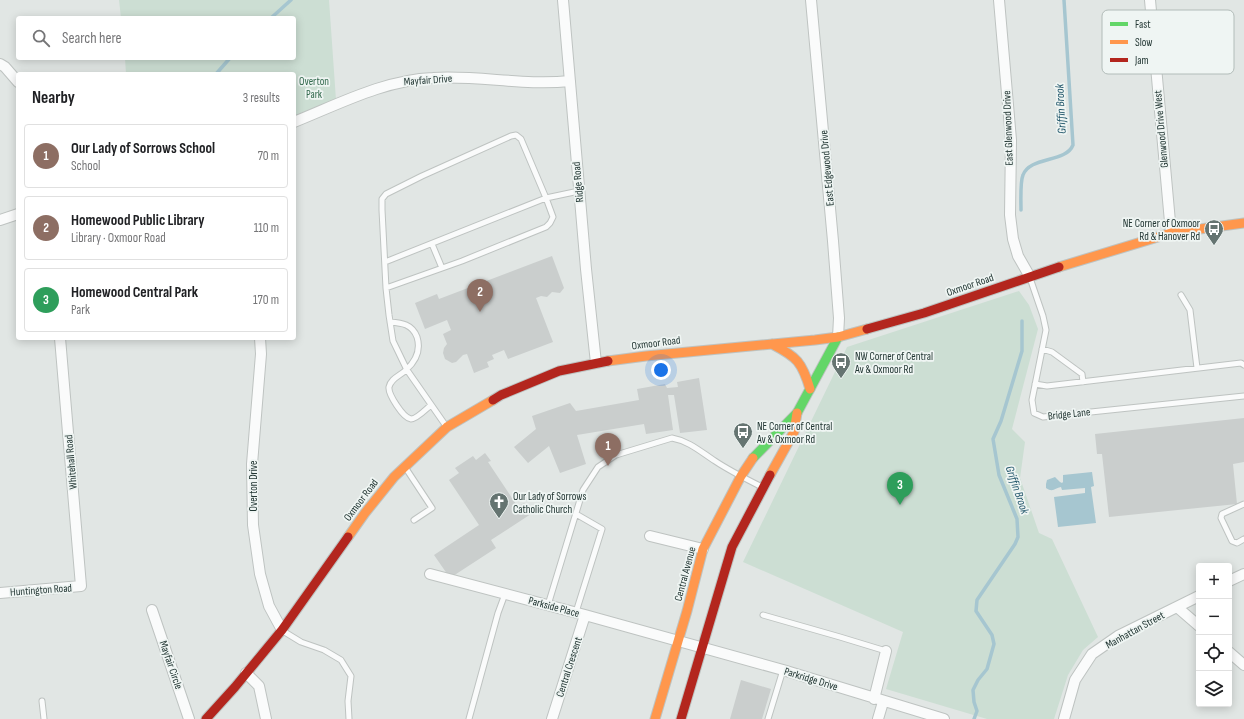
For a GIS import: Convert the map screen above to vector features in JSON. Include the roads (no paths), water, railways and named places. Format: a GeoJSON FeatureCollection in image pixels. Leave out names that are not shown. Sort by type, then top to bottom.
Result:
{"type":"FeatureCollection","features":[{"type":"Feature","properties":{"kind":"main road","name":"Oxmoor Road"},"geometry":{"type":"LineString","coordinates":[[206,719],[235,687],[282,630],[366,513],[394,477],[447,427],[501,395],[559,371],[596,363],[646,356],[838,337],[924,314],[1074,262],[1171,233],[1244,223]]}},
{"type":"Feature","properties":{"kind":"main road","name":"Central Avenue"},"geometry":{"type":"LineString","coordinates":[[655,719],[687,611],[703,549],[741,476],[755,456],[797,413],[838,337]]}},
{"type":"Feature","properties":{"kind":"main road"},"geometry":{"type":"LineString","coordinates":[[771,344],[786,351],[798,360],[805,372],[810,389]]}},
{"type":"Feature","properties":{"kind":"main road","name":"Central Avenue"},"geometry":{"type":"LineString","coordinates":[[681,719],[732,547],[794,432],[797,413]]}},
{"type":"Feature","properties":{"kind":"street","name":"Ridge Road"},"geometry":{"type":"LineString","coordinates":[[563,0],[586,269],[596,363]]}},
{"type":"Feature","properties":{"kind":"street","name":"East Edgewood Drive"},"geometry":{"type":"LineString","coordinates":[[811,0],[833,241],[839,318],[838,337]]}},
{"type":"Feature","properties":{"kind":"street","name":"East Glenwood Drive"},"geometry":{"type":"LineString","coordinates":[[999,0],[1011,140],[1010,215],[1013,239],[1018,256],[1030,277]]}},
{"type":"Feature","properties":{"kind":"street","name":"Glenwood Drive West"},"geometry":{"type":"LineString","coordinates":[[1150,0],[1151,10]]}},
{"type":"Feature","properties":{"kind":"street"},"geometry":{"type":"LineString","coordinates":[[0,64],[5,67],[16,80]]}},
{"type":"Feature","properties":{"kind":"street","name":"Glenwood Drive West"},"geometry":{"type":"LineString","coordinates":[[1157,74],[1171,233]]}},
{"type":"Feature","properties":{"kind":"street","name":"Mayfair Drive"},"geometry":{"type":"LineString","coordinates":[[296,121],[384,86],[416,79],[448,78],[550,83],[570,81]]}},
{"type":"Feature","properties":{"kind":"street"},"geometry":{"type":"LineString","coordinates":[[0,220],[16,215]]}},
{"type":"Feature","properties":{"kind":"street","name":"Whitehall Road"},"geometry":{"type":"LineString","coordinates":[[60,340],[81,586]]}},
{"type":"Feature","properties":{"kind":"street","name":"Overton Drive"},"geometry":{"type":"LineString","coordinates":[[260,340],[261,354],[252,464],[253,525],[260,574],[268,606],[282,630]]}},
{"type":"Feature","properties":{"kind":"street"},"geometry":{"type":"LineString","coordinates":[[650,536],[703,549]]}},
{"type":"Feature","properties":{"kind":"street","name":"Parkside Place"},"geometry":{"type":"LineString","coordinates":[[430,574],[678,641]]}},
{"type":"Feature","properties":{"kind":"street"},"geometry":{"type":"LineString","coordinates":[[1232,580],[1244,574]]}},
{"type":"Feature","properties":{"kind":"street","name":"Huntington Road"},"geometry":{"type":"LineString","coordinates":[[0,593],[81,586]]}},
{"type":"Feature","properties":{"kind":"street","name":"Manhattan Street"},"geometry":{"type":"LineString","coordinates":[[1064,719],[1075,680],[1092,654],[1118,636],[1196,598]]}},
{"type":"Feature","properties":{"kind":"street"},"geometry":{"type":"LineString","coordinates":[[1177,607],[1196,623]]}},
{"type":"Feature","properties":{"kind":"street","name":"Mayfair Circle"},"geometry":{"type":"LineString","coordinates":[[152,610],[189,719]]}},
{"type":"Feature","properties":{"kind":"street","name":"Central Crescent"},"geometry":{"type":"LineString","coordinates":[[552,719],[580,614]]}},
{"type":"Feature","properties":{"kind":"street","name":"Parkridge Drive"},"geometry":{"type":"LineString","coordinates":[[678,641],[783,670],[944,719]]}},
{"type":"Feature","properties":{"kind":"street"},"geometry":{"type":"LineString","coordinates":[[878,719],[878,700],[886,651]]}},
{"type":"Feature","properties":{"kind":"street"},"geometry":{"type":"LineString","coordinates":[[1232,655],[1244,665]]}},
{"type":"Feature","properties":{"kind":"street"},"geometry":{"type":"LineString","coordinates":[[246,673],[260,686],[266,719]]}},
{"type":"Feature","properties":{"kind":"lane"},"geometry":{"type":"LineString","coordinates":[[386,288],[442,268],[546,227],[550,223],[553,217],[521,139],[516,135],[512,136],[422,176],[386,194],[382,199],[386,288],[393,341],[407,370],[430,405],[447,427]]}},
{"type":"Feature","properties":{"kind":"lane"},"geometry":{"type":"LineString","coordinates":[[385,262],[546,198],[579,191]]}},
{"type":"Feature","properties":{"kind":"lane"},"geometry":{"type":"LineString","coordinates":[[432,244],[442,268]]}},
{"type":"Feature","properties":{"kind":"lane","name":"Bridge Lane"},"geometry":{"type":"LineString","coordinates":[[1030,277],[1045,322],[1045,337],[1032,400],[1034,413],[1043,417],[1244,396]]}},
{"type":"Feature","properties":{"kind":"lane"},"geometry":{"type":"LineString","coordinates":[[1181,295],[1190,310],[1197,368]]}},
{"type":"Feature","properties":{"kind":"lane"},"geometry":{"type":"LineString","coordinates":[[390,322],[409,325],[415,332],[419,344],[419,353],[407,370],[392,380],[389,385],[390,396],[407,418],[415,418],[430,405]]}},
{"type":"Feature","properties":{"kind":"lane"},"geometry":{"type":"LineString","coordinates":[[1042,349],[1052,352],[1082,374],[1083,382]]}},
{"type":"Feature","properties":{"kind":"lane"},"geometry":{"type":"LineString","coordinates":[[1035,384],[1047,386],[1241,363],[1244,365]]}},
{"type":"Feature","properties":{"kind":"lane"},"geometry":{"type":"LineString","coordinates":[[548,605],[583,490],[598,467],[616,455],[672,438],[681,439],[696,447],[715,461],[763,488]]}},
{"type":"Feature","properties":{"kind":"lane"},"geometry":{"type":"LineString","coordinates":[[405,467],[432,508],[414,520]]}},
{"type":"Feature","properties":{"kind":"lane"},"geometry":{"type":"LineString","coordinates":[[1244,504],[1222,514],[1221,518],[1232,541],[1237,543],[1244,539]]}},
{"type":"Feature","properties":{"kind":"lane"},"geometry":{"type":"LineString","coordinates":[[576,514],[602,529],[580,614]]}},
{"type":"Feature","properties":{"kind":"lane"},"geometry":{"type":"LineString","coordinates":[[469,719],[498,613],[505,594]]}},
{"type":"Feature","properties":{"kind":"lane"},"geometry":{"type":"LineString","coordinates":[[763,615],[886,651]]}},
{"type":"Feature","properties":{"kind":"lane"},"geometry":{"type":"LineString","coordinates":[[282,630],[301,642],[324,650],[341,660],[351,676],[348,701],[349,719]]}},
{"type":"Feature","properties":{"kind":"lane"},"geometry":{"type":"LineString","coordinates":[[768,719],[783,670]]}},
{"type":"Feature","properties":{"kind":"lane"},"geometry":{"type":"LineString","coordinates":[[42,701],[44,719]]}},
{"type":"Feature","properties":{"kind":"water"},"geometry":{"type":"Polygon","coordinates":[[[1092,472],[1094,486],[1091,487],[1096,523],[1058,527],[1054,497],[1085,493],[1085,488],[1062,490],[1061,487],[1050,490],[1046,488],[1047,480],[1055,477],[1062,483],[1063,475],[1092,472]]]}},
{"type":"Feature","properties":{"kind":"waterway"},"geometry":{"type":"LineString","coordinates":[[273,16],[291,0]]}},
{"type":"Feature","properties":{"kind":"waterway","name":"Griffin Brook"},"geometry":{"type":"LineString","coordinates":[[1021,210],[1021,182],[1027,169],[1040,162],[1063,155],[1069,151],[1073,145],[1064,0]]}},
{"type":"Feature","properties":{"kind":"waterway"},"geometry":{"type":"LineString","coordinates":[[218,72],[228,60]]}},
{"type":"Feature","properties":{"kind":"waterway","name":"Griffin Brook"},"geometry":{"type":"LineString","coordinates":[[974,719],[977,711],[974,702],[973,690],[978,680],[987,669],[994,644],[992,635],[976,611],[977,600],[1015,544],[1018,537],[1017,519],[999,475],[993,439],[1001,421],[1022,351],[1022,321]]}},
{"type":"Feature","properties":{"kind":"place","name":"NE Corner of Oxmoor Rd & Hanover Rd"},"geometry":{"type":"Point","coordinates":[1214,246]}},
{"type":"Feature","properties":{"kind":"place","name":"Homewood Public Library"},"geometry":{"type":"Point","coordinates":[480,312]}},
{"type":"Feature","properties":{"kind":"place","name":"NW Corner of Central Av & Oxmoor Rd"},"geometry":{"type":"Point","coordinates":[841,379]}},
{"type":"Feature","properties":{"kind":"place","name":"NE Corner of Central Av & Oxmoor Rd"},"geometry":{"type":"Point","coordinates":[743,449]}},
{"type":"Feature","properties":{"kind":"place","name":"Our Lady of Sorrows School"},"geometry":{"type":"Point","coordinates":[608,466]}},
{"type":"Feature","properties":{"kind":"place","name":"Homewood Central Park"},"geometry":{"type":"Point","coordinates":[900,505]}},
{"type":"Feature","properties":{"kind":"place","name":"Our Lady of Sorrows Catholic Church"},"geometry":{"type":"Point","coordinates":[499,519]}},
{"type":"Feature","properties":{"kind":"park label","name":"Overton Park"},"geometry":{"type":"Point","coordinates":[314,87]}}]}
